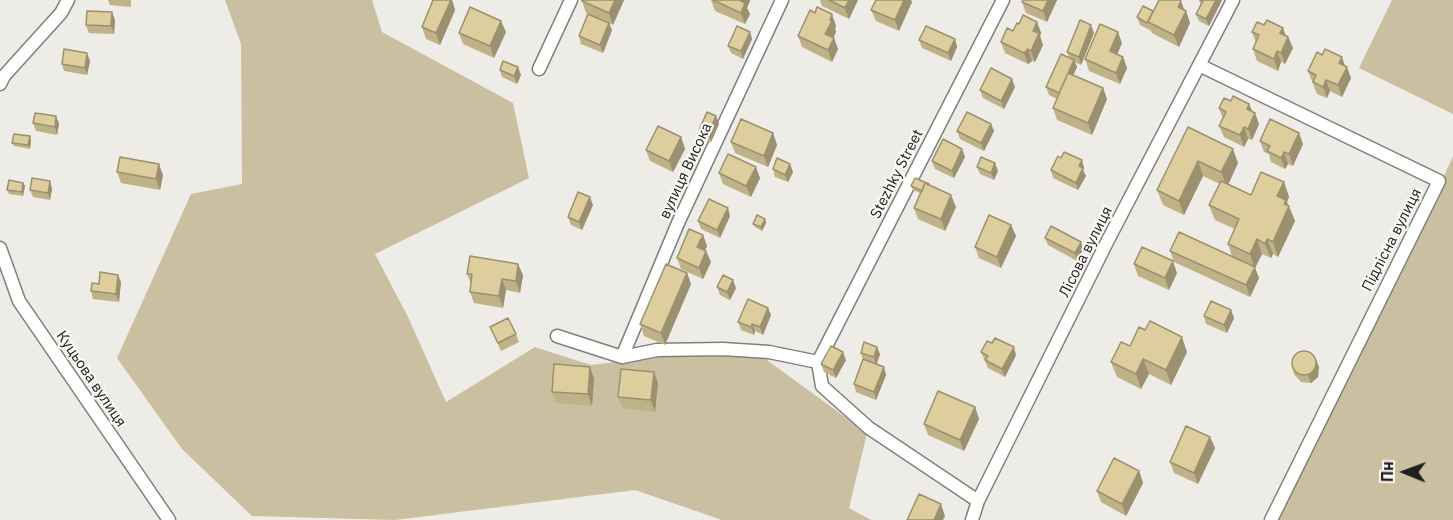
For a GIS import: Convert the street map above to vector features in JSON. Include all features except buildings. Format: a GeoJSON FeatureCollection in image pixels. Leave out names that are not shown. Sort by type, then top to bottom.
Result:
{"type":"FeatureCollection","features":[{"type":"Feature","properties":{"kind":"street"},"geometry":{"type":"LineString","coordinates":[[0,84],[4,76],[61,13],[68,0]]}},
{"type":"Feature","properties":{"kind":"street"},"geometry":{"type":"LineString","coordinates":[[539,69],[571,0]]}},
{"type":"Feature","properties":{"kind":"street","name":"вулиця Висока"},"geometry":{"type":"LineString","coordinates":[[622,357],[678,223],[782,0]]}},
{"type":"Feature","properties":{"kind":"street","name":"Stezhky Street"},"geometry":{"type":"LineString","coordinates":[[818,362],[1003,0]]}},
{"type":"Feature","properties":{"kind":"street","name":"Лісова вулиця"},"geometry":{"type":"LineString","coordinates":[[972,520],[978,501],[1107,242],[1233,0]]}},
{"type":"Feature","properties":{"kind":"street","name":"Підлісна вулиця"},"geometry":{"type":"LineString","coordinates":[[1199,65],[1439,181],[1271,520]]}},
{"type":"Feature","properties":{"kind":"street","name":"Куцьова вулиця"},"geometry":{"type":"LineString","coordinates":[[0,248],[19,301],[169,520]]}},
{"type":"Feature","properties":{"kind":"street"},"geometry":{"type":"LineString","coordinates":[[557,336],[622,357],[657,350],[723,349],[769,352],[818,362],[822,386],[869,428],[978,501]]}},
{"type":"Feature","properties":{"kind":"shaded area"},"geometry":{"type":"Polygon","coordinates":[[[225,0],[372,0],[382,32],[513,103],[529,178],[375,254],[408,317],[446,402],[535,347],[591,365],[687,353],[760,355],[867,433],[849,508],[871,520],[722,520],[635,490],[395,520],[252,516],[182,449],[117,358],[191,194],[242,184],[241,44],[225,0]]]}},
{"type":"Feature","properties":{"kind":"shaded area"},"geometry":{"type":"Polygon","coordinates":[[[1392,0],[1453,0],[1453,114],[1359,68],[1392,0]]]}},
{"type":"Feature","properties":{"kind":"shaded area"},"geometry":{"type":"Polygon","coordinates":[[[1453,156],[1453,520],[1279,520],[1405,262],[1453,156]]]}}]}
